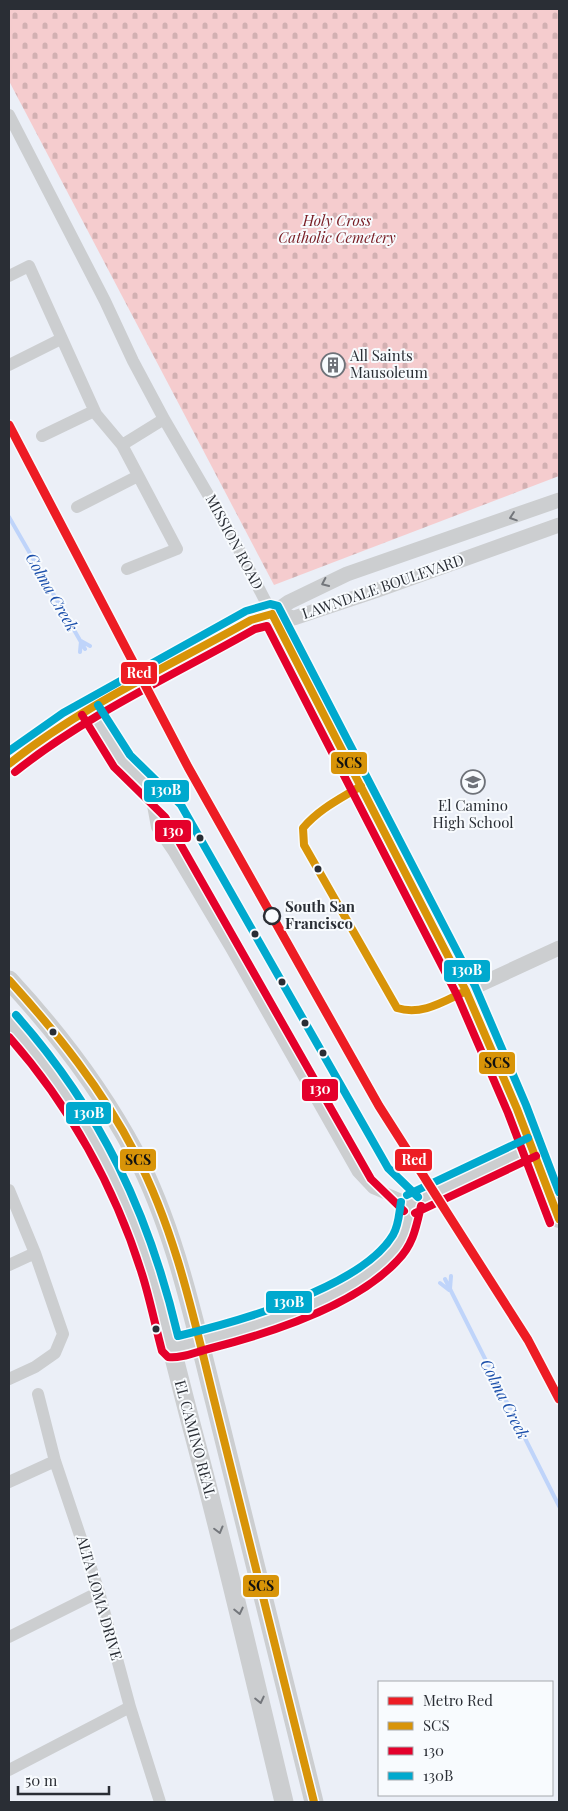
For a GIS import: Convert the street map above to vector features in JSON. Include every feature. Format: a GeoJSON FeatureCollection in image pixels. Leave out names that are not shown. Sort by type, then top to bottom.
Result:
{"type":"FeatureCollection","features":[{"type":"Feature","properties":{"kind":"main road"},"geometry":{"type":"LineString","coordinates":[[9,764],[44,737],[90,710],[251,620],[272,614]]}},
{"type":"Feature","properties":{"kind":"main road","name":"MISSION ROAD"},"geometry":{"type":"LineString","coordinates":[[272,614],[466,991],[532,1147],[559,1219]]}},
{"type":"Feature","properties":{"kind":"main road","name":"EL CAMINO REAL"},"geometry":{"type":"LineString","coordinates":[[9,980],[52,1028],[89,1076],[135,1154],[168,1232],[199,1342],[314,1802]]}},
{"type":"Feature","properties":{"kind":"main road","name":"EL CAMINO REAL"},"geometry":{"type":"LineString","coordinates":[[9,1022],[57,1081],[87,1126],[109,1166],[145,1250],[248,1652],[284,1802]]}},
{"type":"Feature","properties":{"kind":"main road"},"geometry":{"type":"LineString","coordinates":[[248,1652],[278,1659]]}},
{"type":"Feature","properties":{"kind":"street","name":"MISSION ROAD"},"geometry":{"type":"LineString","coordinates":[[9,115],[164,419],[211,499],[272,614]]}},
{"type":"Feature","properties":{"kind":"street"},"geometry":{"type":"LineString","coordinates":[[9,276],[29,266],[94,411],[122,445],[177,549],[127,569]]}},
{"type":"Feature","properties":{"kind":"street"},"geometry":{"type":"LineString","coordinates":[[9,365],[61,339]]}},
{"type":"Feature","properties":{"kind":"street"},"geometry":{"type":"LineString","coordinates":[[42,436],[94,411]]}},
{"type":"Feature","properties":{"kind":"street"},"geometry":{"type":"LineString","coordinates":[[122,445],[164,419]]}},
{"type":"Feature","properties":{"kind":"street"},"geometry":{"type":"LineString","coordinates":[[77,507],[138,476]]}},
{"type":"Feature","properties":{"kind":"street","name":"LAWNDALE BOULEVARD"},"geometry":{"type":"LineString","coordinates":[[272,614],[289,602],[347,574],[559,500]]}},
{"type":"Feature","properties":{"kind":"street","name":"LAWNDALE BOULEVARD"},"geometry":{"type":"LineString","coordinates":[[272,614],[294,618],[375,592],[559,525]]}},
{"type":"Feature","properties":{"kind":"street"},"geometry":{"type":"LineString","coordinates":[[90,710],[122,761],[150,789],[157,827],[231,948],[358,1172],[373,1188],[410,1204],[532,1147]]}},
{"type":"Feature","properties":{"kind":"street"},"geometry":{"type":"LineString","coordinates":[[466,991],[559,948]]}},
{"type":"Feature","properties":{"kind":"street"},"geometry":{"type":"LineString","coordinates":[[9,1190],[35,1253],[63,1334],[55,1353],[9,1379]]}},
{"type":"Feature","properties":{"kind":"street"},"geometry":{"type":"LineString","coordinates":[[171,1348],[251,1328],[289,1314],[324,1298],[374,1268],[387,1258],[403,1239],[410,1204]]}},
{"type":"Feature","properties":{"kind":"street"},"geometry":{"type":"LineString","coordinates":[[9,1265],[35,1253]]}},
{"type":"Feature","properties":{"kind":"street","name":"ALTA LOMA DRIVE"},"geometry":{"type":"LineString","coordinates":[[38,1394],[55,1461],[99,1592],[130,1707],[160,1802]]}},
{"type":"Feature","properties":{"kind":"street"},"geometry":{"type":"LineString","coordinates":[[9,1482],[55,1461]]}},
{"type":"Feature","properties":{"kind":"street"},"geometry":{"type":"LineString","coordinates":[[9,1637],[99,1592]]}},
{"type":"Feature","properties":{"kind":"street"},"geometry":{"type":"LineString","coordinates":[[9,1770],[130,1707]]}},
{"type":"Feature","properties":{"kind":"green space","name":"Holy Cross Catholic Cemetery"},"geometry":{"type":"Polygon","coordinates":[[[9,9],[559,9],[559,476],[274,585],[9,81],[9,9]]]}},
{"type":"Feature","properties":{"kind":"waterway","name":"Colma Creek"},"geometry":{"type":"LineString","coordinates":[[9,517],[85,649]]}},
{"type":"Feature","properties":{"kind":"waterway","name":"Colma Creek"},"geometry":{"type":"LineString","coordinates":[[80,652],[81,641],[90,646]]}},
{"type":"Feature","properties":{"kind":"waterway","name":"Colma Creek"},"geometry":{"type":"LineString","coordinates":[[450,1289],[451,1276]]}},
{"type":"Feature","properties":{"kind":"waterway","name":"Colma Creek"},"geometry":{"type":"LineString","coordinates":[[445,1279],[559,1506]]}},
{"type":"Feature","properties":{"kind":"waterway","name":"Colma Creek"},"geometry":{"type":"LineString","coordinates":[[440,1283],[449,1290]]}},
{"type":"Feature","properties":{"kind":"metro line","name":"Red"},"geometry":{"type":"LineString","coordinates":[[9,425],[188,767],[379,1106],[528,1340],[559,1399]]}},
{"type":"Feature","properties":{"kind":"transit line","name":"130B"},"geometry":{"type":"LineString","coordinates":[[9,751],[63,713],[246,611],[270,604],[278,606],[475,986],[526,1105],[559,1192]]}},
{"type":"Feature","properties":{"kind":"transit line","name":"SCS"},"geometry":{"type":"LineString","coordinates":[[272,614],[466,991],[517,1109],[559,1219]]}},
{"type":"Feature","properties":{"kind":"transit line","name":"SCS"},"geometry":{"type":"LineString","coordinates":[[9,764],[37,743],[96,705],[251,620],[272,614]]}},
{"type":"Feature","properties":{"kind":"transit line","name":"130"},"geometry":{"type":"LineString","coordinates":[[15,772],[71,732],[132,696],[255,629],[267,626],[457,995],[508,1113],[550,1223]]}},
{"type":"Feature","properties":{"kind":"transit line","name":"130B"},"geometry":{"type":"LineString","coordinates":[[98,705],[130,755],[181,805],[388,1168],[418,1197]]}},
{"type":"Feature","properties":{"kind":"transit line","name":"130"},"geometry":{"type":"LineString","coordinates":[[82,715],[114,767],[165,817],[371,1179],[404,1211]]}},
{"type":"Feature","properties":{"kind":"transit line","name":"SCS"},"geometry":{"type":"LineString","coordinates":[[361,786],[330,805],[309,821],[303,828],[304,845],[397,1008],[406,1010],[424,1009],[466,991]]}},
{"type":"Feature","properties":{"kind":"transit line","name":"SCS"},"geometry":{"type":"LineString","coordinates":[[9,980],[78,1062],[108,1106],[150,1184],[174,1247],[314,1802]]}},
{"type":"Feature","properties":{"kind":"transit line","name":"130B"},"geometry":{"type":"LineString","coordinates":[[16,1015],[73,1088],[97,1126],[118,1165],[152,1247],[178,1336],[263,1312],[326,1287],[354,1271],[377,1254],[393,1235],[398,1223],[401,1202]]}},
{"type":"Feature","properties":{"kind":"transit line","name":"130"},"geometry":{"type":"LineString","coordinates":[[9,1037],[51,1090],[88,1148],[104,1179],[131,1242],[145,1283],[162,1351],[168,1357],[188,1355],[257,1335],[309,1316],[358,1292],[379,1277],[407,1249],[413,1236],[421,1206]]}},
{"type":"Feature","properties":{"kind":"transit line","name":"130B"},"geometry":{"type":"LineString","coordinates":[[407,1195],[528,1138]]}},
{"type":"Feature","properties":{"kind":"transit line","name":"130"},"geometry":{"type":"LineString","coordinates":[[415,1213],[536,1156]]}},
{"type":"Feature","properties":{"kind":"place","name":"All Saints Mausoleum"},"geometry":{"type":"Point","coordinates":[333,365]}},
{"type":"Feature","properties":{"kind":"place","name":"El Camino High School"},"geometry":{"type":"Point","coordinates":[473,782]}},
{"type":"Feature","properties":{"kind":"place","name":"South San Francisco"},"geometry":{"type":"Point","coordinates":[272,916]}}]}
